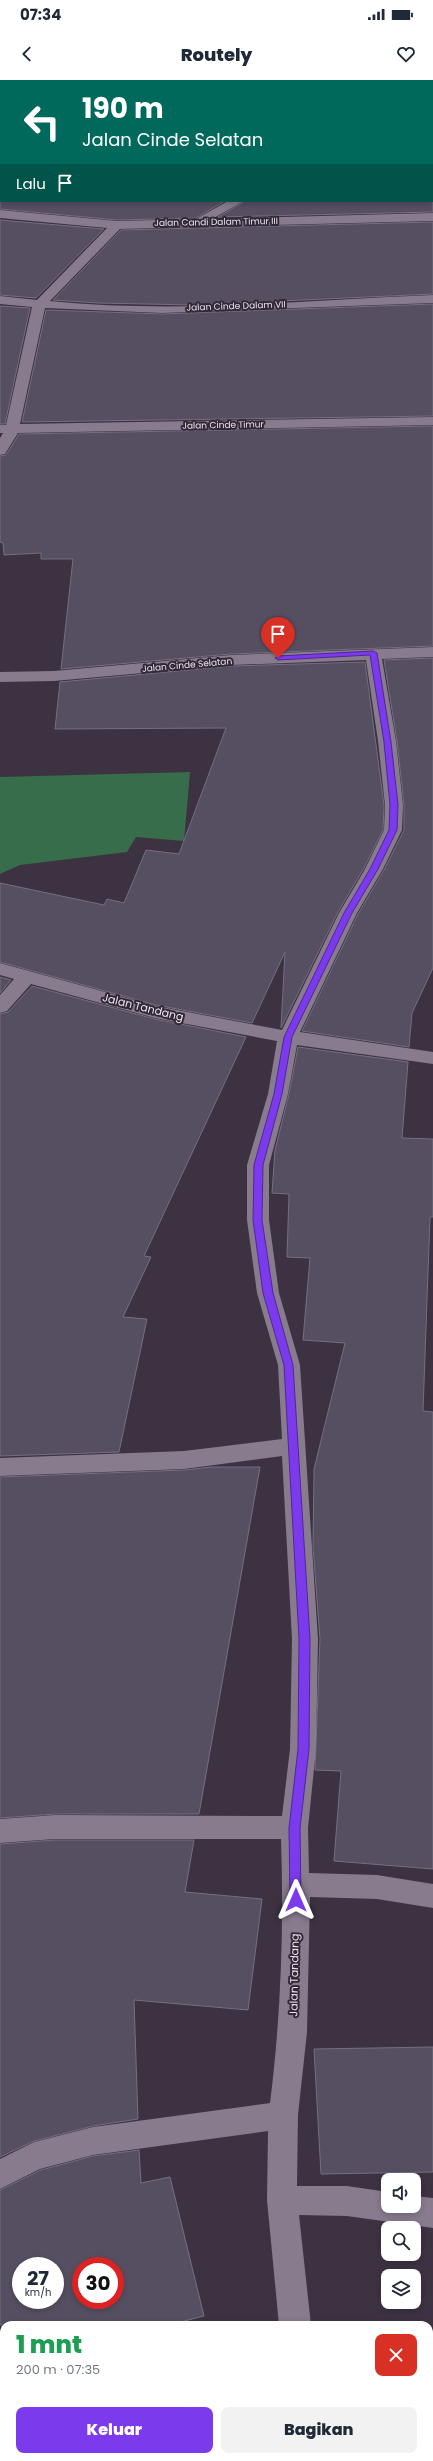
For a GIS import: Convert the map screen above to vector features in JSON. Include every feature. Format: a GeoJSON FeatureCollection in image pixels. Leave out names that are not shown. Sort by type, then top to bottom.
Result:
{"type":"FeatureCollection","features":[{"type":"Feature","properties":{"kind":"street"},"geometry":{"type":"LineString","coordinates":[[194,222],[236,202]]}},
{"type":"Feature","properties":{"kind":"street","name":"Jalan Candi Dalam Timur III"},"geometry":{"type":"LineString","coordinates":[[0,214],[117,225],[194,222],[433,218]]}},
{"type":"Feature","properties":{"kind":"street"},"geometry":{"type":"LineString","coordinates":[[0,451],[39,305],[117,225]]}},
{"type":"Feature","properties":{"kind":"street","name":"Jalan Cinde Dalam VII"},"geometry":{"type":"LineString","coordinates":[[0,300],[39,305],[185,308],[433,299]]}},
{"type":"Feature","properties":{"kind":"street","name":"Jalan Cinde Timur"},"geometry":{"type":"LineString","coordinates":[[6,429],[433,421]]}},
{"type":"Feature","properties":{"kind":"street","name":"Jalan Cinde Selatan"},"geometry":{"type":"LineString","coordinates":[[0,677],[54,676],[231,660],[373,653],[433,652]]}},
{"type":"Feature","properties":{"kind":"street","name":"Jalan Tandang"},"geometry":{"type":"LineString","coordinates":[[295,2321],[282,2200],[283,2115],[293,2032],[296,1885],[294,1828],[303,1749],[305,1639],[292,1446],[289,1365],[268,1293],[258,1220],[258,1165],[278,1094],[288,1037],[348,913],[374,869],[393,830],[394,805],[387,742],[373,653]]}},
{"type":"Feature","properties":{"kind":"street","name":"Jalan Tandang"},"geometry":{"type":"LineString","coordinates":[[0,969],[155,1012],[288,1037],[433,1058]]}},
{"type":"Feature","properties":{"kind":"street"},"geometry":{"type":"LineString","coordinates":[[0,1007],[27,976]]}},
{"type":"Feature","properties":{"kind":"street"},"geometry":{"type":"LineString","coordinates":[[0,1467],[184,1460],[292,1446]]}},
{"type":"Feature","properties":{"kind":"street"},"geometry":{"type":"LineString","coordinates":[[0,1831],[63,1827],[294,1828]]}},
{"type":"Feature","properties":{"kind":"street"},"geometry":{"type":"LineString","coordinates":[[296,1885],[377,1887],[433,1896]]}},
{"type":"Feature","properties":{"kind":"street"},"geometry":{"type":"LineString","coordinates":[[0,2175],[34,2156],[93,2141],[283,2115]]}},
{"type":"Feature","properties":{"kind":"street"},"geometry":{"type":"LineString","coordinates":[[282,2200],[347,2201],[433,2213]]}},
{"type":"Feature","properties":{"kind":"green space"},"geometry":{"type":"Polygon","coordinates":[[[190,772],[184,841],[136,837],[127,852],[20,865],[0,874],[0,777],[190,772]]]}},
{"type":"Feature","properties":{"kind":"building"},"geometry":{"type":"Polygon","coordinates":[[[0,202],[223,202],[196,218],[117,220],[0,209],[0,202]]]}},
{"type":"Feature","properties":{"kind":"building"},"geometry":{"type":"Polygon","coordinates":[[[243,202],[433,202],[433,212],[218,217],[243,202]]]}},
{"type":"Feature","properties":{"kind":"building"},"geometry":{"type":"Polygon","coordinates":[[[0,220],[104,229],[36,298],[0,295],[0,220]]]}},
{"type":"Feature","properties":{"kind":"building"},"geometry":{"type":"Polygon","coordinates":[[[433,222],[433,294],[193,305],[98,303],[53,300],[121,230],[433,222]]]}},
{"type":"Feature","properties":{"kind":"building"},"geometry":{"type":"Polygon","coordinates":[[[433,304],[433,416],[22,422],[46,310],[162,314],[433,304]]]}},
{"type":"Feature","properties":{"kind":"building"},"geometry":{"type":"Polygon","coordinates":[[[0,306],[30,308],[5,424],[0,424],[0,306]]]}},
{"type":"Feature","properties":{"kind":"building"},"geometry":{"type":"Polygon","coordinates":[[[433,426],[433,646],[231,654],[61,669],[73,559],[41,559],[41,553],[4,555],[3,543],[0,542],[0,456],[6,455],[19,434],[433,426]]]}},
{"type":"Feature","properties":{"kind":"building"},"geometry":{"type":"Polygon","coordinates":[[[433,658],[433,968],[412,1013],[409,1047],[302,1031],[358,914],[384,870],[404,830],[404,805],[397,741],[384,660],[433,658]]]}},
{"type":"Feature","properties":{"kind":"building"},"geometry":{"type":"Polygon","coordinates":[[[365,662],[384,805],[383,830],[364,868],[338,912],[281,1028],[285,952],[252,1023],[156,1005],[0,962],[0,883],[104,905],[107,899],[124,903],[146,850],[179,854],[226,728],[55,729],[60,682],[231,666],[365,662]]]}},
{"type":"Feature","properties":{"kind":"building"},"geometry":{"type":"Polygon","coordinates":[[[0,977],[11,980],[0,993],[0,977]]]}},
{"type":"Feature","properties":{"kind":"building"},"geometry":{"type":"Polygon","coordinates":[[[32,986],[155,1019],[246,1037],[144,1256],[151,1257],[123,1317],[147,1319],[119,1452],[0,1456],[0,1014],[8,1012],[32,986]]]}},
{"type":"Feature","properties":{"kind":"building"},"geometry":{"type":"Polygon","coordinates":[[[298,1047],[408,1062],[402,1138],[433,1139],[433,1217],[430,1217],[423,1411],[433,1412],[433,1869],[334,1861],[341,1771],[315,1770],[320,1639],[313,1547],[314,1469],[345,1343],[303,1340],[310,1258],[287,1257],[289,1194],[272,1193],[275,1150],[289,1094],[298,1047]]]}},
{"type":"Feature","properties":{"kind":"building"},"geometry":{"type":"Polygon","coordinates":[[[211,1467],[260,1467],[199,1814],[55,1814],[0,1818],[0,1477],[184,1470],[211,1467]]]}},
{"type":"Feature","properties":{"kind":"building"},"geometry":{"type":"Polygon","coordinates":[[[55,1840],[194,1840],[185,1892],[262,1899],[248,2010],[134,2000],[138,2119],[93,2126],[34,2141],[0,2157],[0,1844],[55,1840]]]}},
{"type":"Feature","properties":{"kind":"building"},"geometry":{"type":"Polygon","coordinates":[[[433,2047],[433,2172],[321,2174],[314,2049],[433,2047]]]}},
{"type":"Feature","properties":{"kind":"building"},"geometry":{"type":"Polygon","coordinates":[[[139,2150],[141,2183],[170,2177],[204,2316],[185,2321],[0,2321],[0,2190],[41,2170],[93,2156],[139,2150]]]}},
{"type":"Feature","properties":{"kind":"route"},"geometry":{"type":"LineString","coordinates":[[278,658],[373,653],[387,742],[394,805],[393,830],[374,869],[348,913],[288,1037],[278,1094],[258,1165],[258,1220],[268,1293],[289,1365],[292,1446],[305,1639],[303,1749],[294,1828],[296,1900]]}}]}
